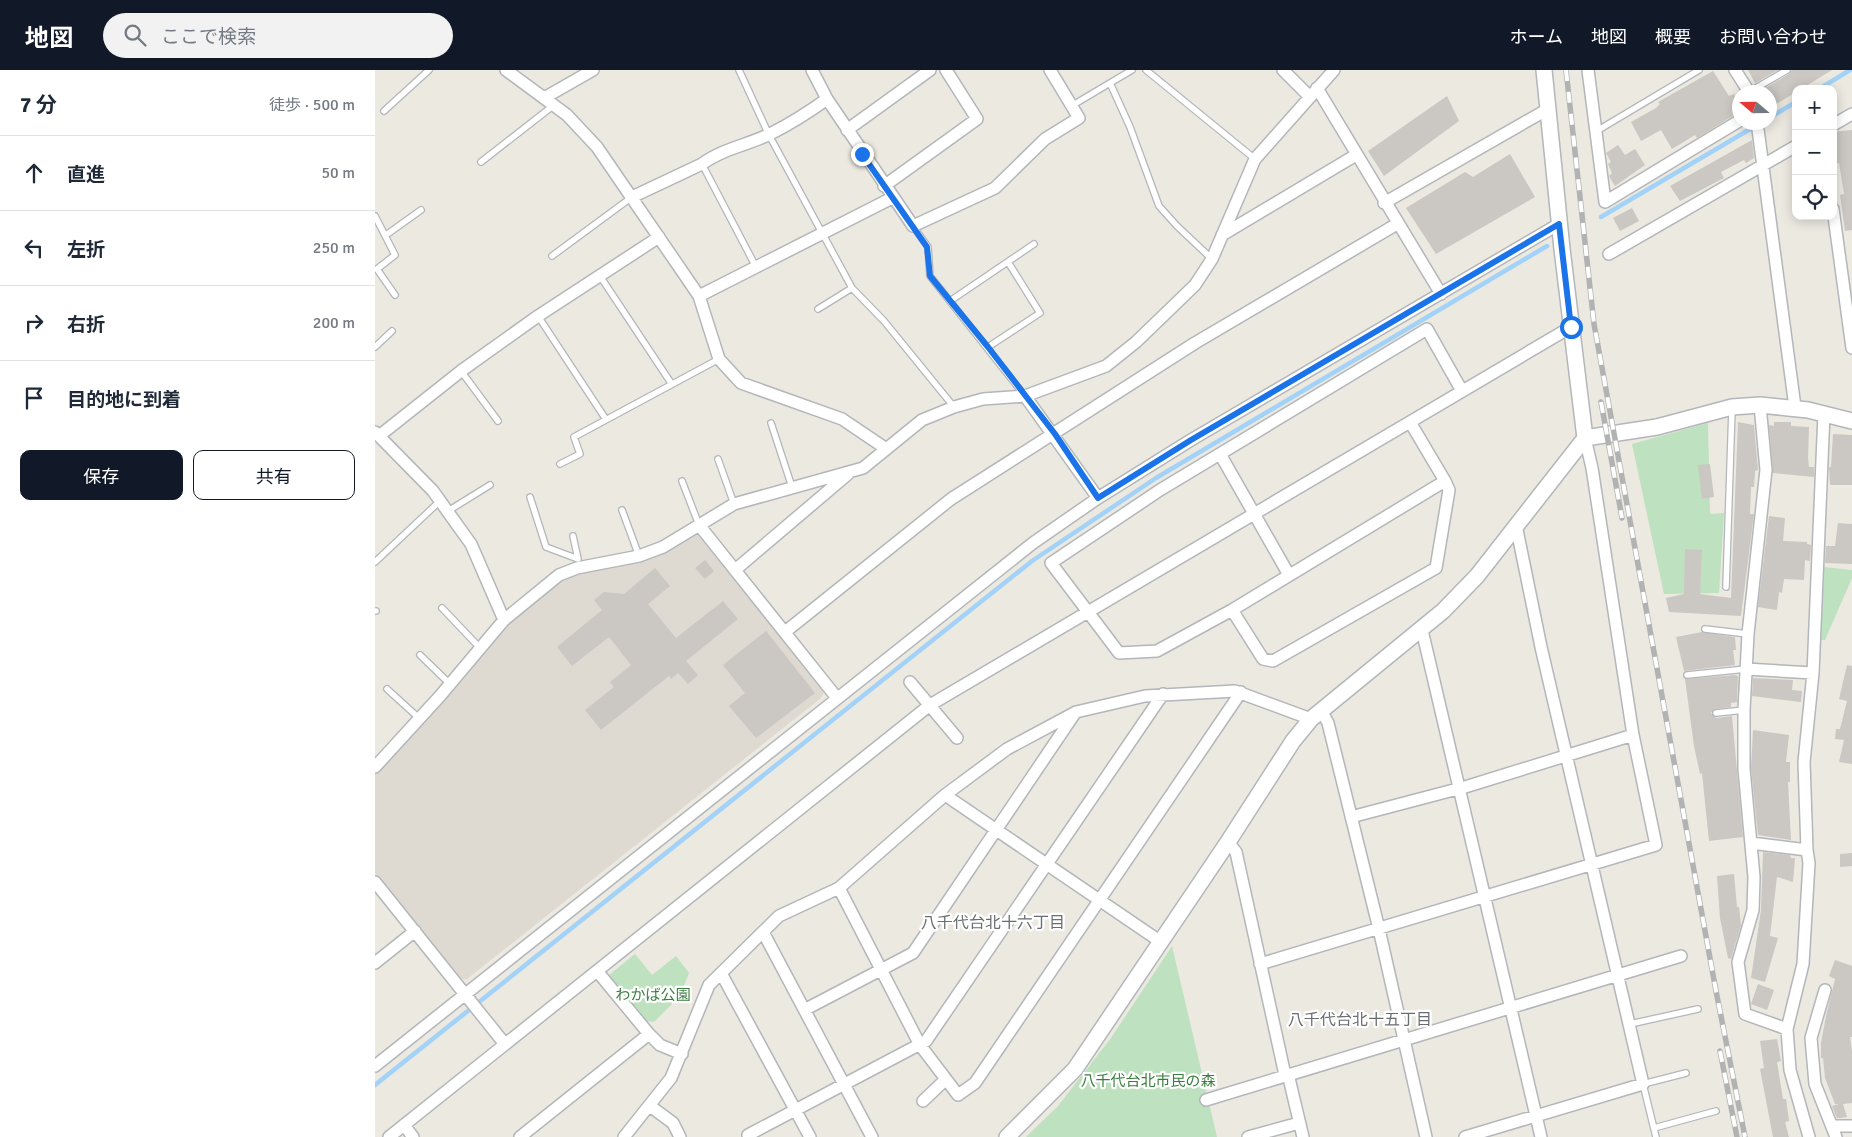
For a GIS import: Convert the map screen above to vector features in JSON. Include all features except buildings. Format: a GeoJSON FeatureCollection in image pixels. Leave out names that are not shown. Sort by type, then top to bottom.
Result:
{"type":"FeatureCollection","features":[{"type":"Feature","properties":{"kind":"street"},"geometry":{"type":"LineString","coordinates":[[506,70],[554,105],[584,131],[632,197],[699,296],[719,359],[741,383],[842,419],[885,448]]}},
{"type":"Feature","properties":{"kind":"street"},"geometry":{"type":"LineString","coordinates":[[544,98],[593,70]]}},
{"type":"Feature","properties":{"kind":"street"},"geometry":{"type":"LineString","coordinates":[[813,70],[827,99],[892,198],[913,226],[995,188],[1045,139],[1079,118],[1073,105],[1050,70]]}},
{"type":"Feature","properties":{"kind":"street"},"geometry":{"type":"LineString","coordinates":[[847,130],[930,70]]}},
{"type":"Feature","properties":{"kind":"street"},"geometry":{"type":"LineString","coordinates":[[884,186],[977,119],[946,70]]}},
{"type":"Feature","properties":{"kind":"street"},"geometry":{"type":"LineString","coordinates":[[1283,70],[1313,92],[1356,155],[1384,204],[1441,294]]}},
{"type":"Feature","properties":{"kind":"street"},"geometry":{"type":"LineString","coordinates":[[375,767],[450,684],[504,620],[559,575],[579,563],[639,556],[663,547],[718,511],[734,504],[863,468],[885,448],[922,420],[954,407],[983,399],[1025,396],[1106,366],[1136,342],[1195,285],[1212,259],[1255,159],[1334,70]]}},
{"type":"Feature","properties":{"kind":"street"},"geometry":{"type":"LineString","coordinates":[[1260,964],[1656,846],[1633,735],[1592,468],[1585,438],[1559,224],[1544,70]]}},
{"type":"Feature","properties":{"kind":"street"},"geometry":{"type":"LineString","coordinates":[[1735,70],[1745,85]]}},
{"type":"Feature","properties":{"kind":"street"},"geometry":{"type":"LineString","coordinates":[[1589,71],[1605,202],[1732,125]]}},
{"type":"Feature","properties":{"kind":"street"},"geometry":{"type":"LineString","coordinates":[[632,197],[702,164],[711,157],[769,135],[807,114],[827,99]]}},
{"type":"Feature","properties":{"kind":"street"},"geometry":{"type":"LineString","coordinates":[[1384,204],[1548,109]]}},
{"type":"Feature","properties":{"kind":"street"},"geometry":{"type":"LineString","coordinates":[[1837,122],[1852,114]]}},
{"type":"Feature","properties":{"kind":"street"},"geometry":{"type":"LineString","coordinates":[[1757,130],[1795,407]]}},
{"type":"Feature","properties":{"kind":"street"},"geometry":{"type":"LineString","coordinates":[[1609,254],[1792,148]]}},
{"type":"Feature","properties":{"kind":"street"},"geometry":{"type":"LineString","coordinates":[[1222,235],[1356,155]]}},
{"type":"Feature","properties":{"kind":"street"},"geometry":{"type":"LineString","coordinates":[[699,296],[892,198]]}},
{"type":"Feature","properties":{"kind":"street"},"geometry":{"type":"LineString","coordinates":[[1835,220],[1852,348]]}},
{"type":"Feature","properties":{"kind":"street"},"geometry":{"type":"LineString","coordinates":[[785,632],[951,499],[1195,343],[1397,224]]}},
{"type":"Feature","properties":{"kind":"street"},"geometry":{"type":"LineString","coordinates":[[375,1066],[467,996],[1033,543],[1098,498],[1191,440],[1559,224]]}},
{"type":"Feature","properties":{"kind":"street"},"geometry":{"type":"LineString","coordinates":[[504,620],[471,544],[433,490],[377,434],[538,316],[659,237]]}},
{"type":"Feature","properties":{"kind":"street"},"geometry":{"type":"LineString","coordinates":[[389,1137],[504,1043],[930,705],[1571,327]]}},
{"type":"Feature","properties":{"kind":"street"},"geometry":{"type":"LineString","coordinates":[[1445,481],[1232,610],[1157,651],[1129,654],[1119,653],[1051,563],[1160,490],[1427,329],[1462,391]]}},
{"type":"Feature","properties":{"kind":"street"},"geometry":{"type":"LineString","coordinates":[[1025,396],[1055,434],[1098,498]]}},
{"type":"Feature","properties":{"kind":"street"},"geometry":{"type":"LineString","coordinates":[[1760,405],[1766,470],[1749,634],[1744,710],[1744,769],[1754,877],[1753,910],[1738,962],[1745,1014],[1787,1029]]}},
{"type":"Feature","properties":{"kind":"street"},"geometry":{"type":"LineString","coordinates":[[1007,1137],[1075,1069],[1228,842],[1293,741],[1316,715],[1422,630],[1477,576],[1585,438],[1657,427],[1732,407],[1760,405],[1795,407],[1852,421]]}},
{"type":"Feature","properties":{"kind":"street"},"geometry":{"type":"LineString","coordinates":[[1809,1137],[1790,1070],[1787,1029],[1803,964],[1809,863],[1804,762],[1813,673],[1824,413]]}},
{"type":"Feature","properties":{"kind":"street"},"geometry":{"type":"LineString","coordinates":[[1232,610],[1263,659],[1273,661],[1436,568],[1449,490],[1410,422]]}},
{"type":"Feature","properties":{"kind":"street"},"geometry":{"type":"LineString","coordinates":[[1220,454],[1289,575]]}},
{"type":"Feature","properties":{"kind":"street"},"geometry":{"type":"LineString","coordinates":[[735,570],[851,472]]}},
{"type":"Feature","properties":{"kind":"street"},"geometry":{"type":"LineString","coordinates":[[699,525],[837,698]]}},
{"type":"Feature","properties":{"kind":"street"},"geometry":{"type":"LineString","coordinates":[[1465,1137],[1643,1084],[1619,974],[1541,648],[1516,525]]}},
{"type":"Feature","properties":{"kind":"street"},"geometry":{"type":"LineString","coordinates":[[1422,630],[1541,1137]]}},
{"type":"Feature","properties":{"kind":"street"},"geometry":{"type":"LineString","coordinates":[[1746,669],[1813,673]]}},
{"type":"Feature","properties":{"kind":"street"},"geometry":{"type":"LineString","coordinates":[[910,682],[957,738]]}},
{"type":"Feature","properties":{"kind":"street"},"geometry":{"type":"LineString","coordinates":[[839,888],[920,1045],[958,1095],[975,1083],[1241,692]]}},
{"type":"Feature","properties":{"kind":"street"},"geometry":{"type":"LineString","coordinates":[[623,1137],[671,1078],[709,984],[779,916],[839,888],[945,795],[1007,749],[1076,712],[1119,700],[1163,694],[1241,692],[1316,715],[1328,723],[1379,929],[1426,1137]]}},
{"type":"Feature","properties":{"kind":"street"},"geometry":{"type":"LineString","coordinates":[[749,1137],[748,1135],[925,1041],[1048,865],[1163,694]]}},
{"type":"Feature","properties":{"kind":"street"},"geometry":{"type":"LineString","coordinates":[[806,1009],[913,953],[1076,712]]}},
{"type":"Feature","properties":{"kind":"street"},"geometry":{"type":"LineString","coordinates":[[1351,817],[1460,788],[1633,735]]}},
{"type":"Feature","properties":{"kind":"street"},"geometry":{"type":"LineString","coordinates":[[945,795],[1161,942]]}},
{"type":"Feature","properties":{"kind":"street"},"geometry":{"type":"LineString","coordinates":[[1228,842],[1236,852],[1260,964],[1303,1137]]}},
{"type":"Feature","properties":{"kind":"street"},"geometry":{"type":"LineString","coordinates":[[1751,844],[1807,850]]}},
{"type":"Feature","properties":{"kind":"street"},"geometry":{"type":"LineString","coordinates":[[375,882],[504,1043]]}},
{"type":"Feature","properties":{"kind":"street"},"geometry":{"type":"LineString","coordinates":[[375,963],[415,931]]}},
{"type":"Feature","properties":{"kind":"street"},"geometry":{"type":"LineString","coordinates":[[763,932],[806,1009],[872,1137]]}},
{"type":"Feature","properties":{"kind":"street"},"geometry":{"type":"LineString","coordinates":[[1206,1100],[1681,956]]}},
{"type":"Feature","properties":{"kind":"street"},"geometry":{"type":"LineString","coordinates":[[597,971],[649,1034],[660,1044],[682,1054]]}},
{"type":"Feature","properties":{"kind":"street"},"geometry":{"type":"LineString","coordinates":[[721,973],[810,1137]]}},
{"type":"Feature","properties":{"kind":"street"},"geometry":{"type":"LineString","coordinates":[[1825,990],[1811,1038],[1815,1084],[1834,1131],[1852,1126]]}},
{"type":"Feature","properties":{"kind":"street"},"geometry":{"type":"LineString","coordinates":[[520,1137],[649,1034]]}},
{"type":"Feature","properties":{"kind":"street"},"geometry":{"type":"LineString","coordinates":[[923,1100],[945,1080]]}},
{"type":"Feature","properties":{"kind":"street"},"geometry":{"type":"LineString","coordinates":[[650,1106],[673,1123],[680,1137]]}},
{"type":"Feature","properties":{"kind":"street"},"geometry":{"type":"LineString","coordinates":[[1247,1137],[1299,1123]]}},
{"type":"Feature","properties":{"kind":"street"},"geometry":{"type":"LineString","coordinates":[[404,1125],[413,1137]]}},
{"type":"Feature","properties":{"kind":"lane"},"geometry":{"type":"LineString","coordinates":[[384,111],[429,70]]}},
{"type":"Feature","properties":{"kind":"lane"},"geometry":{"type":"LineString","coordinates":[[739,70],[769,135],[852,288],[884,321],[954,407]]}},
{"type":"Feature","properties":{"kind":"lane"},"geometry":{"type":"LineString","coordinates":[[1073,105],[1132,70]]}},
{"type":"Feature","properties":{"kind":"lane"},"geometry":{"type":"LineString","coordinates":[[1146,70],[1255,159]]}},
{"type":"Feature","properties":{"kind":"lane"},"geometry":{"type":"LineString","coordinates":[[1595,132],[1699,70]]}},
{"type":"Feature","properties":{"kind":"lane"},"geometry":{"type":"LineString","coordinates":[[1761,85],[1787,70]]}},
{"type":"Feature","properties":{"kind":"lane"},"geometry":{"type":"LineString","coordinates":[[1110,83],[1130,127],[1159,206],[1212,259]]}},
{"type":"Feature","properties":{"kind":"lane"},"geometry":{"type":"LineString","coordinates":[[481,162],[554,105]]}},
{"type":"Feature","properties":{"kind":"lane"},"geometry":{"type":"LineString","coordinates":[[702,164],[756,267]]}},
{"type":"Feature","properties":{"kind":"lane"},"geometry":{"type":"LineString","coordinates":[[552,256],[632,197]]}},
{"type":"Feature","properties":{"kind":"lane"},"geometry":{"type":"LineString","coordinates":[[385,235],[421,210]]}},
{"type":"Feature","properties":{"kind":"lane"},"geometry":{"type":"LineString","coordinates":[[375,216],[395,254],[377,269],[395,295]]}},
{"type":"Feature","properties":{"kind":"lane"},"geometry":{"type":"LineString","coordinates":[[913,226],[927,247],[930,276],[1025,396]]}},
{"type":"Feature","properties":{"kind":"lane"},"geometry":{"type":"LineString","coordinates":[[950,301],[1034,244]]}},
{"type":"Feature","properties":{"kind":"lane"},"geometry":{"type":"LineString","coordinates":[[988,347],[1040,313],[1008,262]]}},
{"type":"Feature","properties":{"kind":"lane"},"geometry":{"type":"LineString","coordinates":[[600,276],[671,383]]}},
{"type":"Feature","properties":{"kind":"lane"},"geometry":{"type":"LineString","coordinates":[[818,309],[852,288]]}},
{"type":"Feature","properties":{"kind":"lane"},"geometry":{"type":"LineString","coordinates":[[538,316],[605,418]]}},
{"type":"Feature","properties":{"kind":"lane"},"geometry":{"type":"LineString","coordinates":[[375,347],[392,331]]}},
{"type":"Feature","properties":{"kind":"lane"},"geometry":{"type":"LineString","coordinates":[[561,464],[580,454],[574,437],[605,418],[719,359]]}},
{"type":"Feature","properties":{"kind":"lane"},"geometry":{"type":"LineString","coordinates":[[461,371],[498,421]]}},
{"type":"Feature","properties":{"kind":"lane"},"geometry":{"type":"LineString","coordinates":[[1726,587],[1732,407]]}},
{"type":"Feature","properties":{"kind":"lane"},"geometry":{"type":"LineString","coordinates":[[771,423],[792,487]]}},
{"type":"Feature","properties":{"kind":"lane"},"geometry":{"type":"LineString","coordinates":[[718,460],[734,504]]}},
{"type":"Feature","properties":{"kind":"lane"},"geometry":{"type":"LineString","coordinates":[[682,481],[699,525]]}},
{"type":"Feature","properties":{"kind":"lane"},"geometry":{"type":"LineString","coordinates":[[448,511],[490,485]]}},
{"type":"Feature","properties":{"kind":"lane"},"geometry":{"type":"LineString","coordinates":[[530,497],[547,547],[579,563]]}},
{"type":"Feature","properties":{"kind":"lane"},"geometry":{"type":"LineString","coordinates":[[375,562],[440,501]]}},
{"type":"Feature","properties":{"kind":"lane"},"geometry":{"type":"LineString","coordinates":[[622,510],[639,556]]}},
{"type":"Feature","properties":{"kind":"lane"},"geometry":{"type":"LineString","coordinates":[[573,536],[579,563]]}},
{"type":"Feature","properties":{"kind":"lane"},"geometry":{"type":"LineString","coordinates":[[442,608],[481,648]]}},
{"type":"Feature","properties":{"kind":"lane"},"geometry":{"type":"LineString","coordinates":[[1705,629],[1749,634]]}},
{"type":"Feature","properties":{"kind":"lane"},"geometry":{"type":"LineString","coordinates":[[420,655],[450,684]]}},
{"type":"Feature","properties":{"kind":"lane"},"geometry":{"type":"LineString","coordinates":[[1687,675],[1746,669]]}},
{"type":"Feature","properties":{"kind":"lane"},"geometry":{"type":"LineString","coordinates":[[387,689],[419,719]]}},
{"type":"Feature","properties":{"kind":"lane"},"geometry":{"type":"LineString","coordinates":[[1716,713],[1744,710]]}},
{"type":"Feature","properties":{"kind":"lane"},"geometry":{"type":"LineString","coordinates":[[1630,1024],[1698,1009]]}},
{"type":"Feature","properties":{"kind":"lane"},"geometry":{"type":"LineString","coordinates":[[1656,1137],[1643,1084],[1686,1073]]}},
{"type":"Feature","properties":{"kind":"lane"},"geometry":{"type":"LineString","coordinates":[[1654,1128],[1716,1111]]}},
{"type":"Feature","properties":{"kind":"shaded area"},"geometry":{"type":"Polygon","coordinates":[[[695,533],[700,535],[825,690],[821,698],[467,979],[460,979],[375,873],[375,774],[512,621],[535,600],[564,579],[578,573],[695,533]]]}},
{"type":"Feature","properties":{"kind":"green space"},"geometry":{"type":"Polygon","coordinates":[[[1708,423],[1710,514],[1724,513],[1719,593],[1664,594],[1632,444],[1708,423]]]}},
{"type":"Feature","properties":{"kind":"green space"},"geometry":{"type":"Polygon","coordinates":[[[1824,567],[1852,570],[1852,578],[1825,640],[1821,640],[1824,567]]]}},
{"type":"Feature","properties":{"kind":"green space","name":"八千代台北市民の森"},"geometry":{"type":"Polygon","coordinates":[[[1172,946],[1217,1137],[1026,1137],[1058,1106],[1111,1038],[1172,946]]]}},
{"type":"Feature","properties":{"kind":"green space","name":"わかば公園"},"geometry":{"type":"Polygon","coordinates":[[[635,954],[652,975],[676,956],[689,973],[680,996],[654,1022],[646,1021],[609,975],[635,954]]]}},
{"type":"Feature","properties":{"kind":"waterway"},"geometry":{"type":"LineString","coordinates":[[1826,85],[1850,70]]}},
{"type":"Feature","properties":{"kind":"waterway"},"geometry":{"type":"LineString","coordinates":[[1777,113],[1792,104]]}},
{"type":"Feature","properties":{"kind":"waterway"},"geometry":{"type":"LineString","coordinates":[[1601,217],[1749,130]]}},
{"type":"Feature","properties":{"kind":"waterway"},"geometry":{"type":"LineString","coordinates":[[375,1085],[1032,561],[1156,478],[1547,246]]}},
{"type":"Feature","properties":{"kind":"railway"},"geometry":{"type":"LineString","coordinates":[[1566,70],[1594,324],[1716,991],[1745,1137]]}},
{"type":"Feature","properties":{"kind":"railway"},"geometry":{"type":"LineString","coordinates":[[1601,402],[1622,518]]}},
{"type":"Feature","properties":{"kind":"railway"},"geometry":{"type":"LineString","coordinates":[[1720,1051],[1737,1137]]}},
{"type":"Feature","properties":{"kind":"district","name":"八千代台北十六丁目"},"geometry":{"type":"Point","coordinates":[993,922]}},
{"type":"Feature","properties":{"kind":"district","name":"八千代台北十五丁目"},"geometry":{"type":"Point","coordinates":[1360,1019]}},
{"type":"Feature","properties":{"kind":"route"},"geometry":{"type":"LineString","coordinates":[[862,154],[927,247],[930,276],[1055,434],[1098,498],[1191,440],[1559,224],[1571,327]]}}]}
